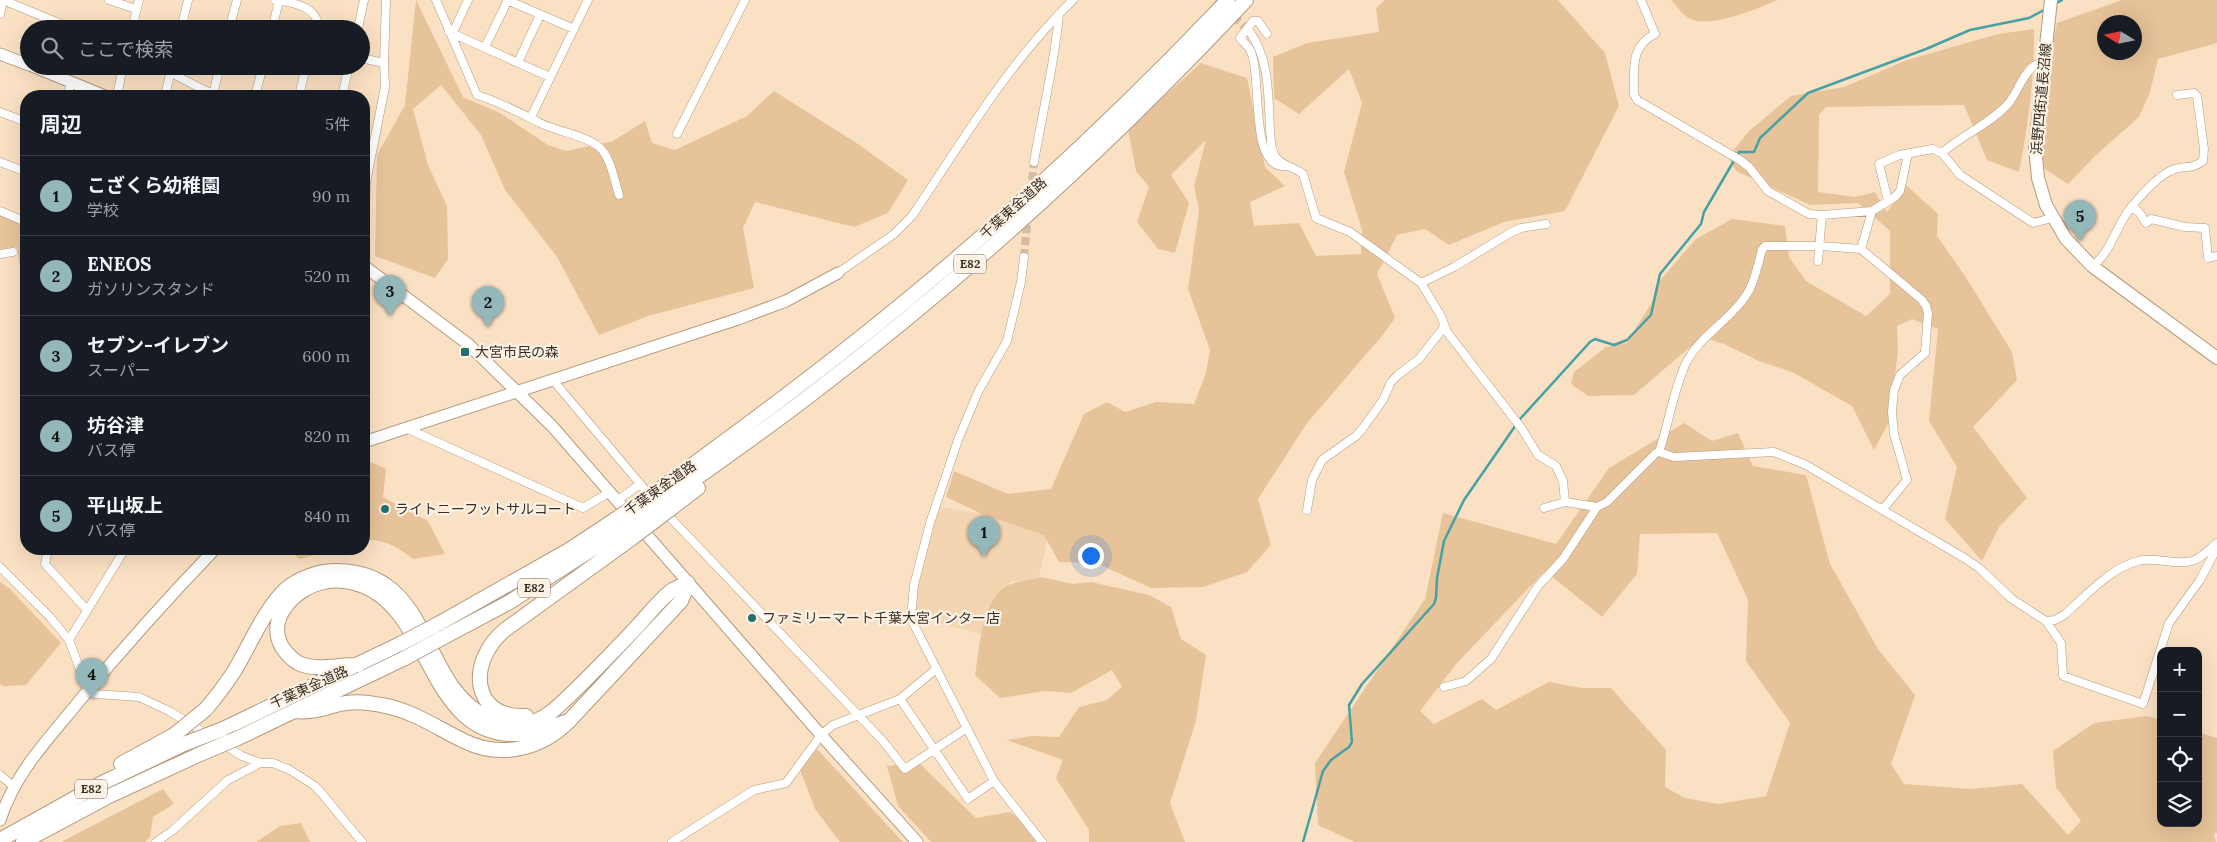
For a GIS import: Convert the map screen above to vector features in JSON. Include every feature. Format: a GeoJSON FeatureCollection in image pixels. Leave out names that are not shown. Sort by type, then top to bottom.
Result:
{"type":"FeatureCollection","features":[{"type":"Feature","properties":{"kind":"highway","name":"千葉東金道路"},"geometry":{"type":"LineString","coordinates":[[666,499],[819,370],[908,300],[977,241],[1112,118],[1228,0]]}},
{"type":"Feature","properties":{"kind":"highway","name":"千葉東金道路"},"geometry":{"type":"LineString","coordinates":[[23,842],[107,797],[238,738],[405,658],[508,603],[666,499],[742,452],[752,439],[865,352],[1002,236],[1078,168],[1166,84],[1246,0]]}},
{"type":"Feature","properties":{"kind":"highway"},"geometry":{"type":"LineString","coordinates":[[552,710],[518,717],[500,711],[487,700],[482,691],[479,669],[482,658],[496,637],[623,529],[666,499]]}},
{"type":"Feature","properties":{"kind":"highway","name":"千葉東金道路"},"geometry":{"type":"LineString","coordinates":[[0,840],[179,739],[223,729],[264,707],[400,644],[569,550],[623,529]]}},
{"type":"Feature","properties":{"kind":"highway"},"geometry":{"type":"LineString","coordinates":[[0,835],[102,773],[179,739],[206,709],[235,669],[266,614],[286,589],[309,576],[339,571],[368,576],[380,582],[400,598],[418,621],[451,685],[476,711],[494,721],[515,725],[538,721],[547,716],[597,670],[672,591],[688,583]]}},
{"type":"Feature","properties":{"kind":"highway"},"geometry":{"type":"LineString","coordinates":[[358,665],[316,667],[298,662],[285,652],[278,634],[279,618],[283,609],[295,595],[313,586],[336,581],[358,584],[389,601],[405,622],[438,684],[465,716],[485,728],[508,734],[529,733],[569,721]]}},
{"type":"Feature","properties":{"kind":"highway"},"geometry":{"type":"LineString","coordinates":[[295,711],[310,713],[353,702],[384,705],[411,713],[479,747],[506,750],[526,748],[558,732],[569,721],[681,601],[688,583]]}},
{"type":"Feature","properties":{"kind":"main road","name":"浜野四街道長沼線"},"geometry":{"type":"LineString","coordinates":[[2050,5],[2035,129],[2035,164],[2042,192],[2052,218],[2066,239],[2092,266],[2217,358]]}},
{"type":"Feature","properties":{"kind":"street"},"geometry":{"type":"LineString","coordinates":[[0,14],[3,0],[51,20]]}},
{"type":"Feature","properties":{"kind":"street"},"geometry":{"type":"LineString","coordinates":[[108,0],[136,10]]}},
{"type":"Feature","properties":{"kind":"street"},"geometry":{"type":"LineString","coordinates":[[134,20],[138,0]]}},
{"type":"Feature","properties":{"kind":"street"},"geometry":{"type":"LineString","coordinates":[[183,20],[188,0]]}},
{"type":"Feature","properties":{"kind":"street"},"geometry":{"type":"LineString","coordinates":[[231,20],[237,0]]}},
{"type":"Feature","properties":{"kind":"street"},"geometry":{"type":"LineString","coordinates":[[275,0],[293,3],[312,12],[317,20]]}},
{"type":"Feature","properties":{"kind":"street"},"geometry":{"type":"LineString","coordinates":[[360,20],[364,0]]}},
{"type":"Feature","properties":{"kind":"street"},"geometry":{"type":"LineString","coordinates":[[370,158],[385,87],[386,0]]}},
{"type":"Feature","properties":{"kind":"street"},"geometry":{"type":"LineString","coordinates":[[436,0],[477,95],[531,116],[540,123],[598,146],[609,164],[619,195]]}},
{"type":"Feature","properties":{"kind":"street"},"geometry":{"type":"LineString","coordinates":[[449,32],[455,28],[468,0]]}},
{"type":"Feature","properties":{"kind":"street"},"geometry":{"type":"LineString","coordinates":[[485,47],[507,0],[574,29]]}},
{"type":"Feature","properties":{"kind":"street"},"geometry":{"type":"LineString","coordinates":[[531,116],[588,0]]}},
{"type":"Feature","properties":{"kind":"street"},"geometry":{"type":"LineString","coordinates":[[677,134],[745,0]]}},
{"type":"Feature","properties":{"kind":"street"},"geometry":{"type":"LineString","coordinates":[[370,440],[516,390],[738,319],[786,301],[838,273],[894,234],[912,216],[1010,72],[1035,39],[1073,0]]}},
{"type":"Feature","properties":{"kind":"street"},"geometry":{"type":"LineString","coordinates":[[1642,0],[1655,34],[1647,38],[1635,54],[1634,94],[1637,100],[1740,160],[1749,167],[1768,191],[1809,214],[1822,215],[1872,211],[1900,191],[1908,154]]}},
{"type":"Feature","properties":{"kind":"street"},"geometry":{"type":"LineString","coordinates":[[274,20],[279,1]]}},
{"type":"Feature","properties":{"kind":"street"},"geometry":{"type":"LineString","coordinates":[[1034,162],[1049,74],[1057,44],[1059,14]]}},
{"type":"Feature","properties":{"kind":"street"},"geometry":{"type":"LineString","coordinates":[[518,62],[540,15]]}},
{"type":"Feature","properties":{"kind":"street"},"geometry":{"type":"LineString","coordinates":[[1267,34],[1258,22],[1253,21],[1240,38],[1250,50],[1255,68],[1262,147],[1266,156],[1275,165],[1287,165]]}},
{"type":"Feature","properties":{"kind":"street"},"geometry":{"type":"LineString","coordinates":[[449,32],[550,77]]}},
{"type":"Feature","properties":{"kind":"street"},"geometry":{"type":"LineString","coordinates":[[1250,32],[1260,46],[1264,61],[1272,148],[1275,156],[1303,174],[1316,218],[1350,232],[1420,283],[1441,316],[1446,332],[1522,429],[1538,456],[1556,466],[1563,481],[1565,502]]}},
{"type":"Feature","properties":{"kind":"street"},"geometry":{"type":"LineString","coordinates":[[0,54],[20,62]]}},
{"type":"Feature","properties":{"kind":"street"},"geometry":{"type":"LineString","coordinates":[[370,60],[384,63]]}},
{"type":"Feature","properties":{"kind":"street"},"geometry":{"type":"LineString","coordinates":[[1942,153],[2002,110],[2015,96],[2025,75],[2035,64],[2044,62]]}},
{"type":"Feature","properties":{"kind":"street"},"geometry":{"type":"LineString","coordinates":[[55,75],[91,90]]}},
{"type":"Feature","properties":{"kind":"street"},"geometry":{"type":"LineString","coordinates":[[118,90],[121,75]]}},
{"type":"Feature","properties":{"kind":"street"},"geometry":{"type":"LineString","coordinates":[[167,90],[170,75]]}},
{"type":"Feature","properties":{"kind":"street"},"geometry":{"type":"LineString","coordinates":[[182,75],[206,90]]}},
{"type":"Feature","properties":{"kind":"street"},"geometry":{"type":"LineString","coordinates":[[215,90],[218,75]]}},
{"type":"Feature","properties":{"kind":"street"},"geometry":{"type":"LineString","coordinates":[[257,90],[261,75]]}},
{"type":"Feature","properties":{"kind":"street"},"geometry":{"type":"LineString","coordinates":[[300,90],[304,75]]}},
{"type":"Feature","properties":{"kind":"street"},"geometry":{"type":"LineString","coordinates":[[343,90],[347,75]]}},
{"type":"Feature","properties":{"kind":"street"},"geometry":{"type":"LineString","coordinates":[[69,90],[71,81]]}},
{"type":"Feature","properties":{"kind":"street"},"geometry":{"type":"LineString","coordinates":[[2092,266],[2099,262],[2114,232],[2131,207],[2157,180],[2171,170],[2196,167],[2202,162],[2204,149],[2197,96],[2194,94],[2177,96]]}},
{"type":"Feature","properties":{"kind":"street"},"geometry":{"type":"LineString","coordinates":[[0,112],[20,120]]}},
{"type":"Feature","properties":{"kind":"street"},"geometry":{"type":"LineString","coordinates":[[1888,201],[1879,164],[1899,155],[1934,149],[1942,153],[1960,175],[2033,223],[2052,218]]}},
{"type":"Feature","properties":{"kind":"street"},"geometry":{"type":"LineString","coordinates":[[0,162],[20,170]]}},
{"type":"Feature","properties":{"kind":"street"},"geometry":{"type":"LineString","coordinates":[[2131,207],[2139,212],[2146,223],[2151,219],[2185,227],[2205,228],[2208,258],[2217,256]]}},
{"type":"Feature","properties":{"kind":"street"},"geometry":{"type":"LineString","coordinates":[[1861,249],[1872,211]]}},
{"type":"Feature","properties":{"kind":"street"},"geometry":{"type":"LineString","coordinates":[[0,212],[20,220]]}},
{"type":"Feature","properties":{"kind":"street"},"geometry":{"type":"LineString","coordinates":[[1818,261],[1822,215]]}},
{"type":"Feature","properties":{"kind":"street"},"geometry":{"type":"LineString","coordinates":[[1420,283],[1454,267],[1510,233],[1522,228],[1546,224]]}},
{"type":"Feature","properties":{"kind":"street"},"geometry":{"type":"LineString","coordinates":[[1444,687],[1466,681],[1491,659],[1538,586],[1563,559],[1597,508],[1619,491],[1659,452],[1686,362],[1710,333],[1736,308],[1748,292],[1762,250],[1766,246],[1820,246],[1861,249],[1922,300],[1928,313],[1925,353],[1900,375],[1894,390],[1892,412],[1894,434],[1907,480],[1882,510]]}},
{"type":"Feature","properties":{"kind":"street"},"geometry":{"type":"LineString","coordinates":[[0,254],[13,252]]}},
{"type":"Feature","properties":{"kind":"street"},"geometry":{"type":"LineString","coordinates":[[1024,257],[1021,282],[1008,341],[978,392],[958,440],[930,523],[914,585],[911,619],[994,781],[1042,842]]}},
{"type":"Feature","properties":{"kind":"street"},"geometry":{"type":"LineString","coordinates":[[370,270],[468,344],[552,426],[821,735],[917,842]]}},
{"type":"Feature","properties":{"kind":"street"},"geometry":{"type":"LineString","coordinates":[[1307,510],[1312,480],[1322,460],[1356,436],[1383,400],[1391,382],[1398,374],[1419,359],[1444,327]]}},
{"type":"Feature","properties":{"kind":"street"},"geometry":{"type":"LineString","coordinates":[[552,379],[640,484],[858,713],[905,769],[966,728]]}},
{"type":"Feature","properties":{"kind":"street"},"geometry":{"type":"LineString","coordinates":[[406,428],[583,508],[613,497],[640,484]]}},
{"type":"Feature","properties":{"kind":"street"},"geometry":{"type":"LineString","coordinates":[[1659,452],[1674,457],[1774,452],[1806,465],[1979,568],[2012,599],[2046,621],[2061,643],[2063,676],[2143,704],[2169,623],[2200,580],[2217,548]]}},
{"type":"Feature","properties":{"kind":"street"},"geometry":{"type":"LineString","coordinates":[[1544,508],[1565,502],[1597,508]]}},
{"type":"Feature","properties":{"kind":"street"},"geometry":{"type":"LineString","coordinates":[[2046,621],[2055,620],[2064,615],[2114,572],[2136,561],[2152,558],[2184,562],[2193,561],[2217,543]]}},
{"type":"Feature","properties":{"kind":"street"},"geometry":{"type":"LineString","coordinates":[[47,555],[45,564],[87,610]]}},
{"type":"Feature","properties":{"kind":"street"},"geometry":{"type":"LineString","coordinates":[[70,640],[121,555]]}},
{"type":"Feature","properties":{"kind":"street"},"geometry":{"type":"LineString","coordinates":[[1,814],[13,786],[40,748],[160,606],[208,555]]}},
{"type":"Feature","properties":{"kind":"street"},"geometry":{"type":"LineString","coordinates":[[0,566],[70,640],[88,691],[95,694],[139,697],[150,701],[242,756],[260,763],[273,763],[290,770],[314,786],[362,842]]}},
{"type":"Feature","properties":{"kind":"street"},"geometry":{"type":"LineString","coordinates":[[672,842],[754,790],[786,783],[821,735],[833,724],[858,713],[900,699],[936,669]]}},
{"type":"Feature","properties":{"kind":"street"},"geometry":{"type":"LineString","coordinates":[[900,699],[968,799],[994,781]]}},
{"type":"Feature","properties":{"kind":"street"},"geometry":{"type":"LineString","coordinates":[[156,842],[172,831],[228,780],[260,763]]}},
{"type":"Feature","properties":{"kind":"street"},"geometry":{"type":"LineString","coordinates":[[0,775],[13,786]]}},
{"type":"Feature","properties":{"kind":"shaded area"},"geometry":{"type":"Polygon","coordinates":[[[416,0],[463,97],[500,113],[548,145],[566,151],[613,141],[645,121],[652,143],[675,150],[747,116],[774,91],[858,144],[908,180],[888,213],[854,227],[755,202],[743,228],[754,288],[648,316],[599,335],[557,257],[505,190],[481,135],[441,85],[413,109],[428,165],[447,206],[448,259],[435,278],[375,256],[377,155],[405,105],[416,0]]]}},
{"type":"Feature","properties":{"kind":"shaded area"},"geometry":{"type":"Polygon","coordinates":[[[1385,0],[1558,0],[1605,53],[1619,106],[1565,211],[1504,222],[1449,245],[1425,229],[1397,235],[1377,274],[1395,318],[1382,336],[1307,423],[1258,499],[1271,545],[1247,572],[1203,587],[1151,588],[1096,563],[1059,562],[1044,535],[982,514],[946,497],[954,471],[1008,494],[1051,489],[1084,414],[1107,402],[1125,412],[1156,402],[1194,404],[1206,373],[1210,350],[1188,289],[1199,210],[1194,186],[1206,140],[1171,175],[1189,203],[1175,253],[1158,249],[1137,222],[1149,187],[1136,171],[1128,129],[1201,63],[1247,78],[1265,167],[1285,186],[1250,202],[1254,226],[1299,223],[1316,256],[1361,254],[1362,230],[1344,172],[1362,103],[1349,69],[1299,114],[1274,98],[1273,57],[1307,43],[1379,32],[1376,8],[1385,0]]]}},
{"type":"Feature","properties":{"kind":"shaded area"},"geometry":{"type":"Polygon","coordinates":[[[1671,0],[1778,0],[1732,17],[1719,20],[1696,21],[1687,17],[1671,0]]]}},
{"type":"Feature","properties":{"kind":"shaded area"},"geometry":{"type":"Polygon","coordinates":[[[2122,0],[2217,0],[2217,43],[2158,59],[2150,92],[2139,117],[2096,155],[2068,184],[2045,169],[2038,137],[2040,105],[2057,23],[2122,0]]]}},
{"type":"Feature","properties":{"kind":"shaded area"},"geometry":{"type":"Polygon","coordinates":[[[2034,29],[2030,101],[2019,172],[1987,160],[1964,105],[1826,107],[1819,115],[1818,192],[1855,197],[1875,192],[1887,212],[1906,185],[1938,214],[1937,236],[1965,276],[2012,352],[2017,380],[1973,427],[2027,498],[1999,527],[1982,561],[1945,519],[1957,467],[1929,421],[1938,329],[1912,319],[1897,326],[1898,352],[1888,424],[1874,450],[1852,406],[1794,373],[1759,361],[1724,344],[1702,337],[1634,395],[1588,396],[1571,384],[1574,372],[1606,347],[1627,343],[1652,302],[1656,285],[1696,239],[1732,219],[1785,226],[1789,257],[1806,281],[1866,316],[1890,294],[1890,231],[1858,203],[1810,205],[1736,171],[1728,157],[1749,131],[1791,96],[1844,87],[1907,60],[1998,34],[2034,29]]]}},
{"type":"Feature","properties":{"kind":"shaded area"},"geometry":{"type":"Polygon","coordinates":[[[0,213],[20,221],[20,268],[17,247],[0,249],[0,213]]]}},
{"type":"Feature","properties":{"kind":"shaded area"},"geometry":{"type":"Polygon","coordinates":[[[1684,423],[1712,441],[1738,433],[1753,466],[1806,475],[1830,564],[1878,649],[1915,695],[1891,764],[1904,784],[1972,789],[2022,784],[2068,835],[2081,821],[2056,787],[2053,751],[2094,723],[2147,716],[2157,719],[2157,827],[2202,827],[2202,733],[2217,738],[2217,833],[2214,834],[2216,842],[1355,842],[1318,825],[1315,763],[1425,599],[1443,513],[1556,544],[1609,468],[1684,423]],[[1717,533],[1640,534],[1637,574],[1602,617],[1545,571],[1457,663],[1420,711],[1434,724],[1482,699],[1496,710],[1549,682],[1582,688],[1611,688],[1666,750],[1665,787],[1685,798],[1718,804],[1766,796],[1790,723],[1746,661],[1748,600],[1717,533]]]}},
{"type":"Feature","properties":{"kind":"shaded area","name":"ライトニーフットサルコート"},"geometry":{"type":"Polygon","coordinates":[[[370,462],[386,469],[383,497],[428,521],[445,554],[413,559],[390,545],[371,540],[370,462]]]}},
{"type":"Feature","properties":{"kind":"shaded area"},"geometry":{"type":"Polygon","coordinates":[[[938,507],[1007,517],[1049,534],[1038,580],[1010,582],[981,634],[936,622],[929,608],[914,615],[917,584],[938,507]]]}},
{"type":"Feature","properties":{"kind":"shaded area"},"geometry":{"type":"Polygon","coordinates":[[[295,555],[314,555],[300,559],[295,555]]]}},
{"type":"Feature","properties":{"kind":"shaded area"},"geometry":{"type":"Polygon","coordinates":[[[1041,577],[1073,584],[1091,582],[1149,595],[1171,607],[1181,639],[1206,655],[1196,721],[1170,803],[1185,842],[1089,842],[1089,830],[1056,778],[1063,760],[1007,740],[1032,736],[1059,737],[1079,707],[1107,700],[1122,687],[1112,670],[1071,693],[1044,691],[1000,698],[975,675],[984,624],[993,599],[1001,590],[1011,584],[1041,577]]]}},
{"type":"Feature","properties":{"kind":"shaded area"},"geometry":{"type":"Polygon","coordinates":[[[0,582],[9,588],[61,643],[26,685],[3,686],[0,684],[0,582]]]}},
{"type":"Feature","properties":{"kind":"shaded area"},"geometry":{"type":"Polygon","coordinates":[[[817,749],[903,842],[840,842],[815,809],[800,770],[817,749]]]}},
{"type":"Feature","properties":{"kind":"shaded area"},"geometry":{"type":"Polygon","coordinates":[[[918,762],[976,818],[1010,812],[1037,833],[1043,842],[931,842],[898,806],[887,766],[918,762]]]}},
{"type":"Feature","properties":{"kind":"shaded area"},"geometry":{"type":"Polygon","coordinates":[[[163,789],[174,804],[153,817],[150,837],[145,842],[61,842],[163,789]]]}},
{"type":"Feature","properties":{"kind":"shaded area"},"geometry":{"type":"Polygon","coordinates":[[[301,823],[310,842],[256,842],[280,826],[301,823]]]}},
{"type":"Feature","properties":{"kind":"waterway"},"geometry":{"type":"LineString","coordinates":[[2055,4],[2062,0]]}},
{"type":"Feature","properties":{"kind":"waterway"},"geometry":{"type":"LineString","coordinates":[[1303,842],[1323,771],[1331,760],[1349,747],[1352,742],[1349,705],[1362,684],[1434,604],[1444,541],[1464,500],[1520,419],[1590,342],[1595,339],[1614,345],[1627,340],[1651,315],[1660,274],[1701,224],[1704,212],[1739,152],[1754,152],[1760,138],[1808,93],[1926,49],[1970,30],[2029,18],[2046,9]]}},
{"type":"Feature","properties":{"kind":"tunnel"},"geometry":{"type":"LineString","coordinates":[[1216,0],[1250,32]]}},
{"type":"Feature","properties":{"kind":"tunnel"},"geometry":{"type":"LineString","coordinates":[[1031,192],[1034,162]]}},
{"type":"Feature","properties":{"kind":"tunnel"},"geometry":{"type":"LineString","coordinates":[[1024,257],[1028,214]]}},
{"type":"Feature","properties":{"kind":"place","name":"平山坂上"},"geometry":{"type":"Point","coordinates":[2080,241]}},
{"type":"Feature","properties":{"kind":"place","name":"セブン-イレブン"},"geometry":{"type":"Point","coordinates":[390,316]}},
{"type":"Feature","properties":{"kind":"place","name":"ENEOS"},"geometry":{"type":"Point","coordinates":[488,327]}},
{"type":"Feature","properties":{"kind":"place","name":"大宮市民の森"},"geometry":{"type":"Point","coordinates":[465,352]}},
{"type":"Feature","properties":{"kind":"place","name":"ライトニーフットサルコート"},"geometry":{"type":"Point","coordinates":[385,509]}},
{"type":"Feature","properties":{"kind":"place","name":"こざくら幼稚園"},"geometry":{"type":"Point","coordinates":[984,557]}},
{"type":"Feature","properties":{"kind":"place","name":"ファミリーマート千葉大宮インター店"},"geometry":{"type":"Point","coordinates":[752,618]}},
{"type":"Feature","properties":{"kind":"place","name":"坊谷津"},"geometry":{"type":"Point","coordinates":[92,699]}}]}
